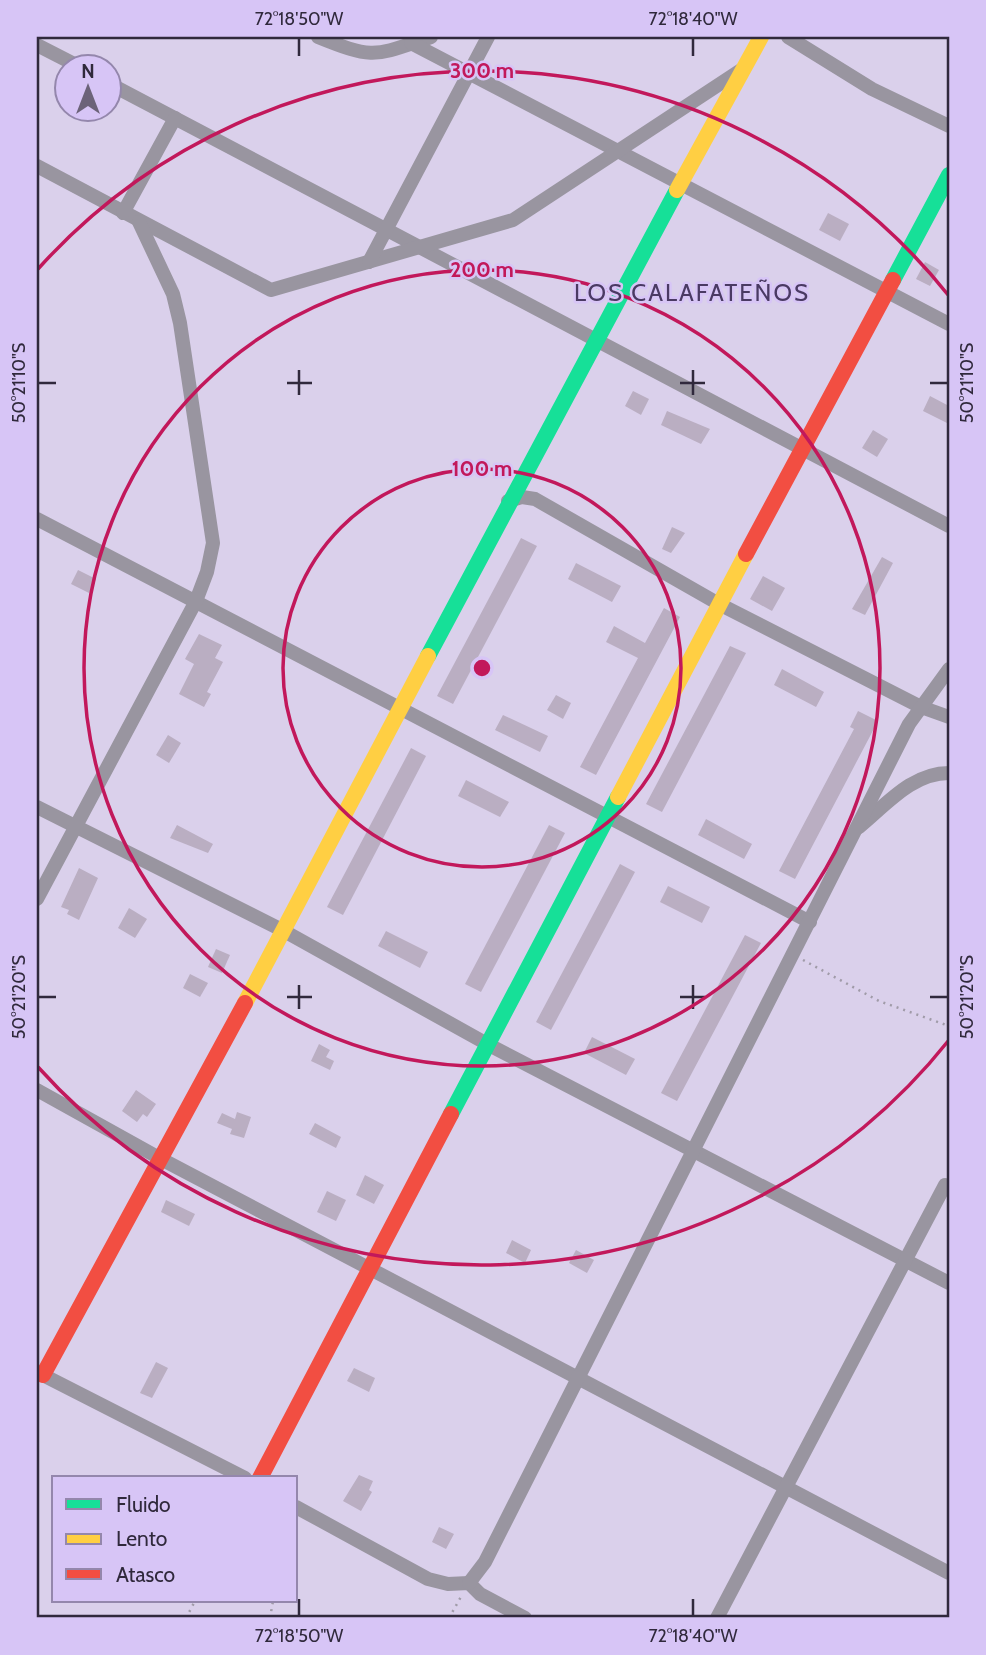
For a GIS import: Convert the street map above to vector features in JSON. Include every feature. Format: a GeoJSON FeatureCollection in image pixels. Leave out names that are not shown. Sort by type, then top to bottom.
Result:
{"type":"FeatureCollection","features":[{"type":"Feature","properties":{"kind":"street"},"geometry":{"type":"LineString","coordinates":[[318,37],[358,53],[372,54],[431,37]]}},
{"type":"Feature","properties":{"kind":"street"},"geometry":{"type":"LineString","coordinates":[[369,262],[488,37]]}},
{"type":"Feature","properties":{"kind":"street"},"geometry":{"type":"LineString","coordinates":[[241,1476],[40,1374],[163,1160],[508,502],[680,181],[761,37]]}},
{"type":"Feature","properties":{"kind":"street"},"geometry":{"type":"LineString","coordinates":[[788,37],[872,89],[949,126]]}},
{"type":"Feature","properties":{"kind":"street"},"geometry":{"type":"LineString","coordinates":[[411,43],[621,150],[949,324]]}},
{"type":"Feature","properties":{"kind":"street"},"geometry":{"type":"LineString","coordinates":[[37,166],[271,290],[513,220],[743,68]]}},
{"type":"Feature","properties":{"kind":"street"},"geometry":{"type":"LineString","coordinates":[[122,90],[949,526]]}},
{"type":"Feature","properties":{"kind":"street"},"geometry":{"type":"LineString","coordinates":[[124,213],[175,118]]}},
{"type":"Feature","properties":{"kind":"street"},"geometry":{"type":"LineString","coordinates":[[261,1476],[719,604],[949,175]]}},
{"type":"Feature","properties":{"kind":"street"},"geometry":{"type":"LineString","coordinates":[[37,899],[196,601],[207,572],[213,543],[194,410],[173,294],[138,221]]}},
{"type":"Feature","properties":{"kind":"street"},"geometry":{"type":"LineString","coordinates":[[508,502],[522,497],[535,499],[719,604],[921,707],[949,717]]}},
{"type":"Feature","properties":{"kind":"street"},"geometry":{"type":"LineString","coordinates":[[37,519],[810,922]]}},
{"type":"Feature","properties":{"kind":"street"},"geometry":{"type":"LineString","coordinates":[[469,1583],[485,1562],[579,1379],[693,1148],[909,724],[949,668]]}},
{"type":"Feature","properties":{"kind":"street"},"geometry":{"type":"LineString","coordinates":[[853,833],[916,779],[931,772],[949,772]]}},
{"type":"Feature","properties":{"kind":"street"},"geometry":{"type":"LineString","coordinates":[[37,807],[284,931],[489,1045],[693,1148],[949,1283]]}},
{"type":"Feature","properties":{"kind":"street"},"geometry":{"type":"LineString","coordinates":[[37,1090],[163,1160],[949,1573]]}},
{"type":"Feature","properties":{"kind":"street"},"geometry":{"type":"LineString","coordinates":[[717,1618],[945,1185]]}},
{"type":"Feature","properties":{"kind":"street"},"geometry":{"type":"LineString","coordinates":[[298,1508],[428,1579],[448,1584],[469,1583],[480,1594],[525,1618]]}},
{"type":"Feature","properties":{"kind":"path"},"geometry":{"type":"LineString","coordinates":[[793,955],[879,1001],[949,1026]]}},
{"type":"Feature","properties":{"kind":"path"},"geometry":{"type":"LineString","coordinates":[[449,1618],[469,1583]]}},
{"type":"Feature","properties":{"kind":"path"},"geometry":{"type":"LineString","coordinates":[[186,1618],[194,1602]]}},
{"type":"Feature","properties":{"kind":"building"},"geometry":{"type":"Polygon","coordinates":[[[828,213],[849,224],[840,241],[819,230],[828,213]]]}},
{"type":"Feature","properties":{"kind":"building"},"geometry":{"type":"Polygon","coordinates":[[[925,262],[939,270],[930,286],[916,279],[925,262]]]}},
{"type":"Feature","properties":{"kind":"building"},"geometry":{"type":"Polygon","coordinates":[[[633,391],[649,399],[641,415],[625,406],[633,391]]]}},
{"type":"Feature","properties":{"kind":"building"},"geometry":{"type":"Polygon","coordinates":[[[930,396],[949,406],[949,424],[923,411],[930,396]]]}},
{"type":"Feature","properties":{"kind":"building"},"geometry":{"type":"Polygon","coordinates":[[[667,411],[710,429],[701,444],[661,425],[667,411]]]}},
{"type":"Feature","properties":{"kind":"building"},"geometry":{"type":"Polygon","coordinates":[[[873,430],[888,439],[877,457],[862,448],[873,430]]]}},
{"type":"Feature","properties":{"kind":"building"},"geometry":{"type":"Polygon","coordinates":[[[672,527],[685,533],[671,553],[662,549],[672,527]]]}},
{"type":"Feature","properties":{"kind":"building"},"geometry":{"type":"Polygon","coordinates":[[[521,538],[537,546],[453,704],[437,696],[521,538]]]}},
{"type":"Feature","properties":{"kind":"building"},"geometry":{"type":"Polygon","coordinates":[[[882,557],[893,563],[865,615],[852,609],[882,557]]]}},
{"type":"Feature","properties":{"kind":"building"},"geometry":{"type":"Polygon","coordinates":[[[576,563],[621,586],[612,602],[568,579],[576,563]]]}},
{"type":"Feature","properties":{"kind":"building"},"geometry":{"type":"Polygon","coordinates":[[[78,570],[96,579],[89,593],[71,584],[78,570]]]}},
{"type":"Feature","properties":{"kind":"building"},"geometry":{"type":"Polygon","coordinates":[[[763,576],[785,588],[772,611],[750,599],[763,576]]]}},
{"type":"Feature","properties":{"kind":"building"},"geometry":{"type":"Polygon","coordinates":[[[664,608],[680,617],[596,775],[580,767],[638,658],[606,642],[614,626],[645,643],[664,608]]]}},
{"type":"Feature","properties":{"kind":"building"},"geometry":{"type":"Polygon","coordinates":[[[199,634],[222,645],[215,658],[223,662],[207,692],[211,694],[204,707],[179,694],[194,664],[185,659],[199,634]]]}},
{"type":"Feature","properties":{"kind":"building"},"geometry":{"type":"Polygon","coordinates":[[[730,646],[746,653],[662,812],[646,804],[730,646]]]}},
{"type":"Feature","properties":{"kind":"building"},"geometry":{"type":"Polygon","coordinates":[[[782,669],[824,692],[816,707],[774,685],[782,669]]]}},
{"type":"Feature","properties":{"kind":"building"},"geometry":{"type":"Polygon","coordinates":[[[556,695],[571,703],[563,719],[547,710],[556,695]]]}},
{"type":"Feature","properties":{"kind":"building"},"geometry":{"type":"Polygon","coordinates":[[[858,711],[878,721],[795,879],[779,871],[854,729],[850,727],[858,711]]]}},
{"type":"Feature","properties":{"kind":"building"},"geometry":{"type":"Polygon","coordinates":[[[503,715],[548,736],[540,752],[495,730],[503,715]]]}},
{"type":"Feature","properties":{"kind":"building"},"geometry":{"type":"Polygon","coordinates":[[[168,735],[181,743],[169,763],[156,755],[168,735]]]}},
{"type":"Feature","properties":{"kind":"building"},"geometry":{"type":"Polygon","coordinates":[[[411,748],[426,756],[343,915],[327,907],[411,748]]]}},
{"type":"Feature","properties":{"kind":"building"},"geometry":{"type":"Polygon","coordinates":[[[466,780],[509,802],[500,817],[458,796],[466,780]]]}},
{"type":"Feature","properties":{"kind":"building"},"geometry":{"type":"Polygon","coordinates":[[[706,819],[752,844],[744,859],[698,835],[706,819]]]}},
{"type":"Feature","properties":{"kind":"building"},"geometry":{"type":"Polygon","coordinates":[[[177,825],[213,844],[208,853],[170,838],[177,825]]]}},
{"type":"Feature","properties":{"kind":"building"},"geometry":{"type":"Polygon","coordinates":[[[549,825],[565,833],[481,992],[465,984],[549,825]]]}},
{"type":"Feature","properties":{"kind":"building"},"geometry":{"type":"Polygon","coordinates":[[[620,864],[635,872],[551,1030],[536,1022],[620,864]]]}},
{"type":"Feature","properties":{"kind":"building"},"geometry":{"type":"Polygon","coordinates":[[[79,868],[98,878],[79,920],[67,914],[69,910],[61,907],[79,868]]]}},
{"type":"Feature","properties":{"kind":"building"},"geometry":{"type":"Polygon","coordinates":[[[668,886],[710,907],[702,923],[660,902],[668,886]]]}},
{"type":"Feature","properties":{"kind":"building"},"geometry":{"type":"Polygon","coordinates":[[[129,908],[147,919],[135,938],[118,928],[129,908]]]}},
{"type":"Feature","properties":{"kind":"building"},"geometry":{"type":"Polygon","coordinates":[[[386,931],[428,952],[420,968],[378,946],[386,931]]]}},
{"type":"Feature","properties":{"kind":"building"},"geometry":{"type":"Polygon","coordinates":[[[745,935],[761,943],[677,1101],[661,1093],[745,935]]]}},
{"type":"Feature","properties":{"kind":"building"},"geometry":{"type":"Polygon","coordinates":[[[216,949],[230,955],[222,973],[208,967],[216,949]]]}},
{"type":"Feature","properties":{"kind":"building"},"geometry":{"type":"Polygon","coordinates":[[[190,974],[208,983],[200,997],[183,988],[190,974]]]}},
{"type":"Feature","properties":{"kind":"building"},"geometry":{"type":"Polygon","coordinates":[[[592,1037],[635,1059],[626,1075],[584,1053],[592,1037]]]}},
{"type":"Feature","properties":{"kind":"building"},"geometry":{"type":"Polygon","coordinates":[[[319,1044],[330,1050],[326,1057],[334,1061],[330,1070],[311,1061],[319,1044]]]}},
{"type":"Feature","properties":{"kind":"building"},"geometry":{"type":"Polygon","coordinates":[[[136,1090],[156,1104],[147,1117],[143,1114],[137,1122],[122,1111],[136,1090]]]}},
{"type":"Feature","properties":{"kind":"building"},"geometry":{"type":"Polygon","coordinates":[[[237,1112],[251,1117],[244,1138],[230,1134],[232,1129],[217,1123],[222,1113],[235,1119],[237,1112]]]}},
{"type":"Feature","properties":{"kind":"building"},"geometry":{"type":"Polygon","coordinates":[[[315,1123],[341,1137],[336,1148],[309,1134],[315,1123]]]}},
{"type":"Feature","properties":{"kind":"building"},"geometry":{"type":"Polygon","coordinates":[[[365,1175],[384,1185],[374,1204],[356,1195],[365,1175]]]}},
{"type":"Feature","properties":{"kind":"building"},"geometry":{"type":"Polygon","coordinates":[[[327,1191],[346,1200],[336,1221],[317,1212],[327,1191]]]}},
{"type":"Feature","properties":{"kind":"building"},"geometry":{"type":"Polygon","coordinates":[[[166,1200],[195,1214],[189,1226],[161,1212],[166,1200]]]}},
{"type":"Feature","properties":{"kind":"building"},"geometry":{"type":"Polygon","coordinates":[[[512,1240],[531,1250],[525,1263],[506,1253],[512,1240]]]}},
{"type":"Feature","properties":{"kind":"building"},"geometry":{"type":"Polygon","coordinates":[[[576,1250],[594,1260],[587,1273],[569,1263],[576,1250]]]}},
{"type":"Feature","properties":{"kind":"building"},"geometry":{"type":"Polygon","coordinates":[[[156,1362],[168,1368],[152,1398],[140,1393],[156,1362]]]}},
{"type":"Feature","properties":{"kind":"building"},"geometry":{"type":"Polygon","coordinates":[[[354,1368],[375,1378],[369,1392],[347,1381],[354,1368]]]}},
{"type":"Feature","properties":{"kind":"building"},"geometry":{"type":"Polygon","coordinates":[[[359,1475],[373,1481],[369,1490],[372,1492],[361,1511],[343,1501],[359,1475]]]}},
{"type":"Feature","properties":{"kind":"building"},"geometry":{"type":"Polygon","coordinates":[[[439,1527],[454,1534],[446,1549],[432,1542],[439,1527]]]}},
{"type":"Feature","properties":{"kind":"traffic: fast"},"geometry":{"type":"LineString","coordinates":[[893,280],[949,175]]}},
{"type":"Feature","properties":{"kind":"traffic: fast"},"geometry":{"type":"LineString","coordinates":[[428,656],[677,190]]}},
{"type":"Feature","properties":{"kind":"traffic: fast"},"geometry":{"type":"LineString","coordinates":[[451,1114],[618,797]]}},
{"type":"Feature","properties":{"kind":"traffic: slow"},"geometry":{"type":"LineString","coordinates":[[677,190],[761,37]]}},
{"type":"Feature","properties":{"kind":"traffic: slow"},"geometry":{"type":"LineString","coordinates":[[618,797],[746,554]]}},
{"type":"Feature","properties":{"kind":"traffic: slow"},"geometry":{"type":"LineString","coordinates":[[245,1003],[428,656]]}},
{"type":"Feature","properties":{"kind":"traffic: jam"},"geometry":{"type":"LineString","coordinates":[[746,554],[893,280]]}},
{"type":"Feature","properties":{"kind":"traffic: jam"},"geometry":{"type":"LineString","coordinates":[[43,1375],[245,1003]]}},
{"type":"Feature","properties":{"kind":"traffic: jam"},"geometry":{"type":"LineString","coordinates":[[261,1476],[451,1114]]}},
{"type":"Feature","properties":{"kind":"district","name":"LOS CALAFATEÑOS"},"geometry":{"type":"Point","coordinates":[692,293]}}]}
